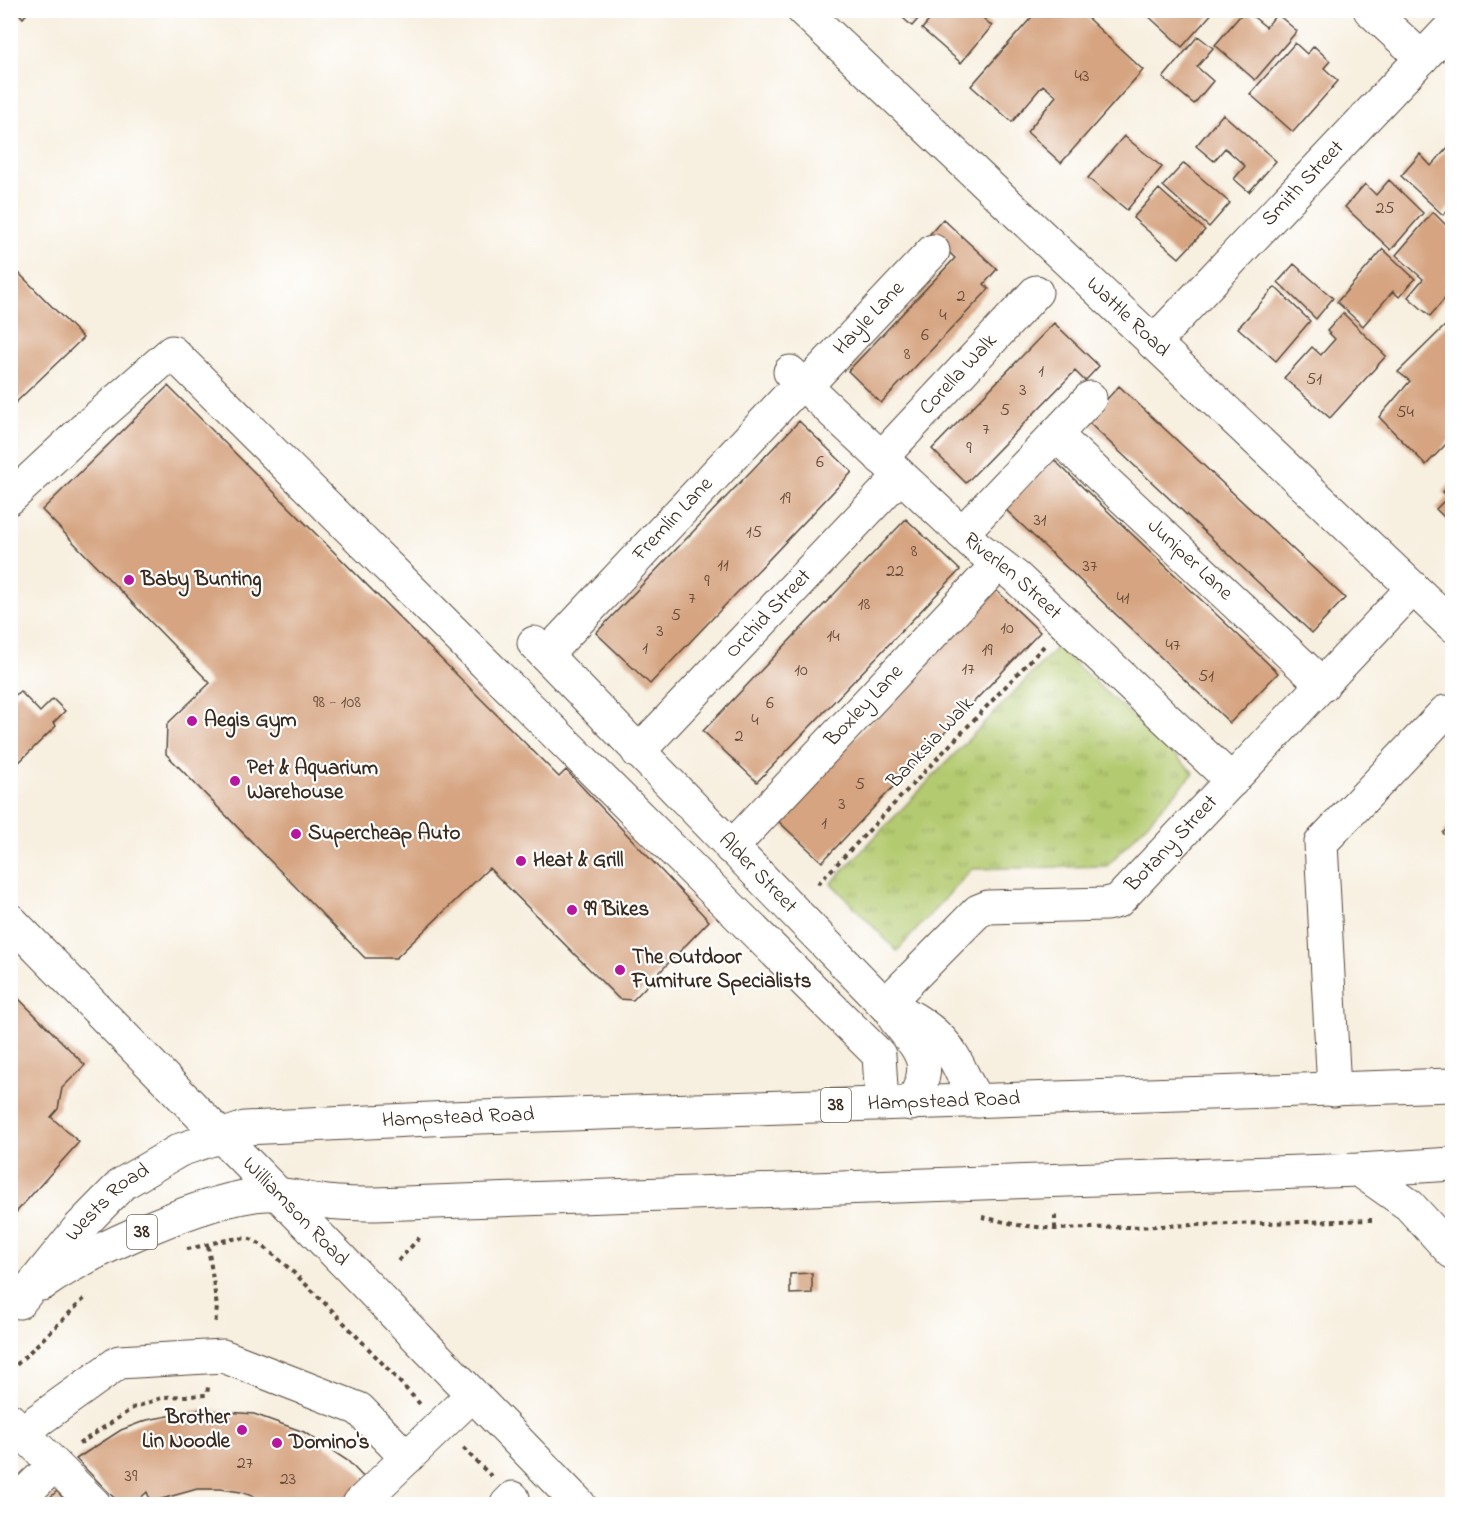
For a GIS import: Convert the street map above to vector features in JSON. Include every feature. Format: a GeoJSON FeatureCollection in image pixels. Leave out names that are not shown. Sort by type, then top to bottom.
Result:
{"type":"FeatureCollection","features":[{"type":"Feature","properties":{"kind":"street","name":"Wattle Road"},"geometry":{"type":"LineString","coordinates":[[803,10],[1452,625]]}},
{"type":"Feature","properties":{"kind":"street"},"geometry":{"type":"LineString","coordinates":[[1370,10],[1422,58]]}},
{"type":"Feature","properties":{"kind":"street","name":"Smith Street"},"geometry":{"type":"LineString","coordinates":[[1153,343],[1452,26]]}},
{"type":"Feature","properties":{"kind":"street","name":"Hayle Lane"},"geometry":{"type":"LineString","coordinates":[[799,381],[933,250]]}},
{"type":"Feature","properties":{"kind":"street","name":"Corella Walk"},"geometry":{"type":"LineString","coordinates":[[891,467],[1036,292]]}},
{"type":"Feature","properties":{"kind":"street"},"geometry":{"type":"LineString","coordinates":[[10,498],[172,352],[879,1054],[896,1104],[922,1083],[925,1063],[913,1041],[885,1005]]}},
{"type":"Feature","properties":{"kind":"street","name":"Riverlen Street"},"geometry":{"type":"LineString","coordinates":[[799,381],[962,533],[1016,577],[1232,781]]}},
{"type":"Feature","properties":{"kind":"street","name":"Fremlin Lane"},"geometry":{"type":"LineString","coordinates":[[540,649],[799,381]]}},
{"type":"Feature","properties":{"kind":"street"},"geometry":{"type":"LineString","coordinates":[[962,533],[1090,398]]}},
{"type":"Feature","properties":{"kind":"street","name":"Juniper Lane"},"geometry":{"type":"LineString","coordinates":[[1056,435],[1323,685]]}},
{"type":"Feature","properties":{"kind":"street","name":"Orchid Street"},"geometry":{"type":"LineString","coordinates":[[638,752],[891,467]]}},
{"type":"Feature","properties":{"kind":"street","name":"Boxley Lane"},"geometry":{"type":"LineString","coordinates":[[731,848],[998,564]]}},
{"type":"Feature","properties":{"kind":"street","name":"Botany Street"},"geometry":{"type":"LineString","coordinates":[[885,1005],[978,911],[988,907],[1106,904],[1118,901],[1413,588]]}},
{"type":"Feature","properties":{"kind":"street","name":"Alder Street"},"geometry":{"type":"LineString","coordinates":[[540,649],[885,1005],[910,1016],[945,1046],[978,1101]]}},
{"type":"Feature","properties":{"kind":"street"},"geometry":{"type":"LineString","coordinates":[[1334,1090],[1321,843],[1444,712]]}},
{"type":"Feature","properties":{"kind":"street","name":"Williamson Road"},"geometry":{"type":"LineString","coordinates":[[10,920],[579,1504]]}},
{"type":"Feature","properties":{"kind":"street","name":"Hampstead Road"},"geometry":{"type":"LineString","coordinates":[[220,1135],[258,1126],[316,1123],[1452,1085]]}},
{"type":"Feature","properties":{"kind":"street","name":"Wests Road"},"geometry":{"type":"LineString","coordinates":[[15,1306],[79,1228],[112,1193],[163,1158],[220,1135]]}},
{"type":"Feature","properties":{"kind":"street","name":"38"},"geometry":{"type":"LineString","coordinates":[[278,1194],[336,1203],[376,1204],[1359,1170],[1452,1164]]}},
{"type":"Feature","properties":{"kind":"street"},"geometry":{"type":"LineString","coordinates":[[1359,1170],[1409,1205],[1452,1252]]}},
{"type":"Feature","properties":{"kind":"street","name":"Wests Road"},"geometry":{"type":"LineString","coordinates":[[15,1306],[61,1273],[140,1233],[223,1202],[256,1195],[278,1194]]}},
{"type":"Feature","properties":{"kind":"street"},"geometry":{"type":"LineString","coordinates":[[94,1504],[16,1426],[119,1362],[223,1356],[359,1409],[407,1458]]}},
{"type":"Feature","properties":{"kind":"street"},"geometry":{"type":"LineString","coordinates":[[359,1504],[472,1395]]}},
{"type":"Feature","properties":{"kind":"street"},"geometry":{"type":"LineString","coordinates":[[14,1504],[54,1465]]}},
{"type":"Feature","properties":{"kind":"path","name":"Banksia Walk"},"geometry":{"type":"LineString","coordinates":[[818,884],[1065,623]]}},
{"type":"Feature","properties":{"kind":"path"},"geometry":{"type":"LineString","coordinates":[[972,1215],[1055,1229],[1324,1221]]}},
{"type":"Feature","properties":{"kind":"path"},"geometry":{"type":"LineString","coordinates":[[398,1261],[425,1232]]}},
{"type":"Feature","properties":{"kind":"path"},"geometry":{"type":"LineString","coordinates":[[180,1250],[240,1239],[252,1240],[262,1245],[287,1266],[441,1425],[510,1502]]}},
{"type":"Feature","properties":{"kind":"path"},"geometry":{"type":"LineString","coordinates":[[10,1371],[93,1290]]}},
{"type":"Feature","properties":{"kind":"green space"},"geometry":{"type":"Polygon","coordinates":[[[1057,647],[1194,773],[1107,866],[972,869],[897,951],[831,883],[1057,647]]]}},
{"type":"Feature","properties":{"kind":"building"},"geometry":{"type":"Polygon","coordinates":[[[16,10],[30,10],[23,18],[16,10]]]}},
{"type":"Feature","properties":{"kind":"building"},"geometry":{"type":"Polygon","coordinates":[[[894,10],[926,10],[912,26],[894,10]]]}},
{"type":"Feature","properties":{"kind":"building"},"geometry":{"type":"Polygon","coordinates":[[[938,10],[974,10],[992,26],[961,63],[922,29],[938,10]]]}},
{"type":"Feature","properties":{"kind":"building"},"geometry":{"type":"Polygon","coordinates":[[[1038,10],[1079,10],[1143,70],[1061,163],[1027,132],[1056,96],[1043,85],[1012,122],[971,86],[1038,10]]]}},
{"type":"Feature","properties":{"kind":"building"},"geometry":{"type":"Polygon","coordinates":[[[1147,10],[1215,10],[1182,47],[1145,13],[1147,10]]]}},
{"type":"Feature","properties":{"kind":"building"},"geometry":{"type":"Polygon","coordinates":[[[1245,10],[1266,27],[1277,14],[1297,31],[1255,80],[1215,45],[1245,10]]]}},
{"type":"Feature","properties":{"kind":"building"},"geometry":{"type":"Polygon","coordinates":[[[1198,36],[1213,48],[1197,67],[1213,81],[1194,104],[1163,78],[1198,36]]]}},
{"type":"Feature","properties":{"kind":"building"},"geometry":{"type":"Polygon","coordinates":[[[1295,43],[1307,54],[1314,46],[1330,61],[1324,68],[1338,81],[1293,132],[1250,94],[1295,43]]]}},
{"type":"Feature","properties":{"kind":"building"},"geometry":{"type":"Polygon","coordinates":[[[1223,114],[1276,161],[1249,192],[1234,179],[1245,166],[1225,148],[1214,161],[1196,146],[1223,114]]]}},
{"type":"Feature","properties":{"kind":"building"},"geometry":{"type":"Polygon","coordinates":[[[1124,136],[1162,167],[1127,210],[1088,178],[1124,136]]]}},
{"type":"Feature","properties":{"kind":"building"},"geometry":{"type":"Polygon","coordinates":[[[1450,145],[1452,148],[1452,204],[1443,215],[1401,176],[1420,154],[1431,166],[1450,145]]]}},
{"type":"Feature","properties":{"kind":"building"},"geometry":{"type":"Polygon","coordinates":[[[1184,163],[1230,203],[1209,227],[1163,186],[1184,163]]]}},
{"type":"Feature","properties":{"kind":"building"},"geometry":{"type":"Polygon","coordinates":[[[1389,180],[1423,213],[1391,250],[1345,207],[1365,184],[1376,195],[1389,180]]]}},
{"type":"Feature","properties":{"kind":"building"},"geometry":{"type":"Polygon","coordinates":[[[1159,189],[1205,230],[1179,258],[1133,218],[1159,189]]]}},
{"type":"Feature","properties":{"kind":"building"},"geometry":{"type":"Polygon","coordinates":[[[1433,212],[1452,231],[1452,290],[1430,316],[1408,297],[1423,279],[1396,255],[1433,212]]]}},
{"type":"Feature","properties":{"kind":"building"},"geometry":{"type":"Polygon","coordinates":[[[943,219],[997,269],[984,284],[989,289],[881,403],[848,371],[955,258],[930,234],[943,219]]]}},
{"type":"Feature","properties":{"kind":"building"},"geometry":{"type":"Polygon","coordinates":[[[1383,249],[1415,279],[1399,297],[1393,291],[1363,326],[1337,302],[1383,249]]]}},
{"type":"Feature","properties":{"kind":"building"},"geometry":{"type":"Polygon","coordinates":[[[10,264],[83,338],[10,408],[10,264]]]}},
{"type":"Feature","properties":{"kind":"building"},"geometry":{"type":"Polygon","coordinates":[[[1294,264],[1333,298],[1316,319],[1278,282],[1294,264]]]}},
{"type":"Feature","properties":{"kind":"building"},"geometry":{"type":"Polygon","coordinates":[[[1275,287],[1310,321],[1276,361],[1238,328],[1275,287]]]}},
{"type":"Feature","properties":{"kind":"building"},"geometry":{"type":"Polygon","coordinates":[[[1343,313],[1386,356],[1330,418],[1284,378],[1312,347],[1321,355],[1335,339],[1327,331],[1343,313]]]}},
{"type":"Feature","properties":{"kind":"building"},"geometry":{"type":"Polygon","coordinates":[[[1452,319],[1452,438],[1426,465],[1379,417],[1410,381],[1398,372],[1452,319]]]}},
{"type":"Feature","properties":{"kind":"building"},"geometry":{"type":"Polygon","coordinates":[[[1054,323],[1099,366],[1085,381],[1075,371],[966,483],[932,449],[1054,323]]]}},
{"type":"Feature","properties":{"kind":"building"},"geometry":{"type":"Polygon","coordinates":[[[168,386],[559,777],[566,770],[709,921],[633,1000],[619,999],[489,868],[396,958],[365,958],[166,754],[167,724],[210,683],[42,510],[168,386]]]}},
{"type":"Feature","properties":{"kind":"building"},"geometry":{"type":"Polygon","coordinates":[[[1119,386],[1345,598],[1312,633],[1087,421],[1119,386]]]}},
{"type":"Feature","properties":{"kind":"building"},"geometry":{"type":"Polygon","coordinates":[[[799,421],[852,472],[650,684],[596,633],[799,421]]]}},
{"type":"Feature","properties":{"kind":"building"},"geometry":{"type":"Polygon","coordinates":[[[1053,459],[1278,673],[1230,723],[1005,509],[1053,459]]]}},
{"type":"Feature","properties":{"kind":"building"},"geometry":{"type":"Polygon","coordinates":[[[1452,482],[1452,525],[1436,509],[1448,497],[1443,492],[1452,482]]]}},
{"type":"Feature","properties":{"kind":"building"},"geometry":{"type":"Polygon","coordinates":[[[906,519],[960,570],[757,782],[703,731],[906,519]]]}},
{"type":"Feature","properties":{"kind":"building"},"geometry":{"type":"Polygon","coordinates":[[[996,590],[1040,632],[822,862],[777,820],[996,590]]]}},
{"type":"Feature","properties":{"kind":"building"},"geometry":{"type":"Polygon","coordinates":[[[20,691],[40,712],[53,699],[65,711],[53,723],[56,726],[10,771],[10,700],[20,691]]]}},
{"type":"Feature","properties":{"kind":"building"},"geometry":{"type":"Polygon","coordinates":[[[1452,823],[1452,842],[1443,833],[1452,823]]]}},
{"type":"Feature","properties":{"kind":"building"},"geometry":{"type":"Polygon","coordinates":[[[10,990],[85,1065],[62,1088],[58,1109],[51,1117],[79,1142],[10,1219],[10,990]]]}},
{"type":"Feature","properties":{"kind":"building"},"geometry":{"type":"Polygon","coordinates":[[[812,1273],[812,1293],[790,1294],[790,1274],[812,1273]]]}},
{"type":"Feature","properties":{"kind":"building"},"geometry":{"type":"Polygon","coordinates":[[[201,1410],[254,1414],[304,1432],[348,1461],[366,1480],[342,1504],[274,1504],[241,1492],[197,1489],[151,1502],[147,1492],[134,1504],[120,1504],[76,1459],[121,1430],[147,1420],[201,1410]]]}},
{"type":"Feature","properties":{"kind":"building"},"geometry":{"type":"Polygon","coordinates":[[[57,1491],[63,1498],[67,1494],[77,1504],[43,1504],[57,1491]]]}},
{"type":"Feature","properties":{"kind":"place","name":"Baby Bunting"},"geometry":{"type":"Point","coordinates":[129,580]}},
{"type":"Feature","properties":{"kind":"place","name":"Aegis Gym"},"geometry":{"type":"Point","coordinates":[192,721]}},
{"type":"Feature","properties":{"kind":"place","name":"Pet & Aquarium Warehouse"},"geometry":{"type":"Point","coordinates":[235,781]}},
{"type":"Feature","properties":{"kind":"place","name":"Supercheap Auto"},"geometry":{"type":"Point","coordinates":[296,834]}},
{"type":"Feature","properties":{"kind":"place","name":"Heat & Grill"},"geometry":{"type":"Point","coordinates":[521,861]}},
{"type":"Feature","properties":{"kind":"place","name":"99 Bikes"},"geometry":{"type":"Point","coordinates":[572,910]}},
{"type":"Feature","properties":{"kind":"place","name":"The Outdoor Furniture Specialists"},"geometry":{"type":"Point","coordinates":[620,970]}},
{"type":"Feature","properties":{"kind":"place","name":"Brother Lin Noodle"},"geometry":{"type":"Point","coordinates":[242,1430]}},
{"type":"Feature","properties":{"kind":"place","name":"Domino's"},"geometry":{"type":"Point","coordinates":[277,1443]}}]}
